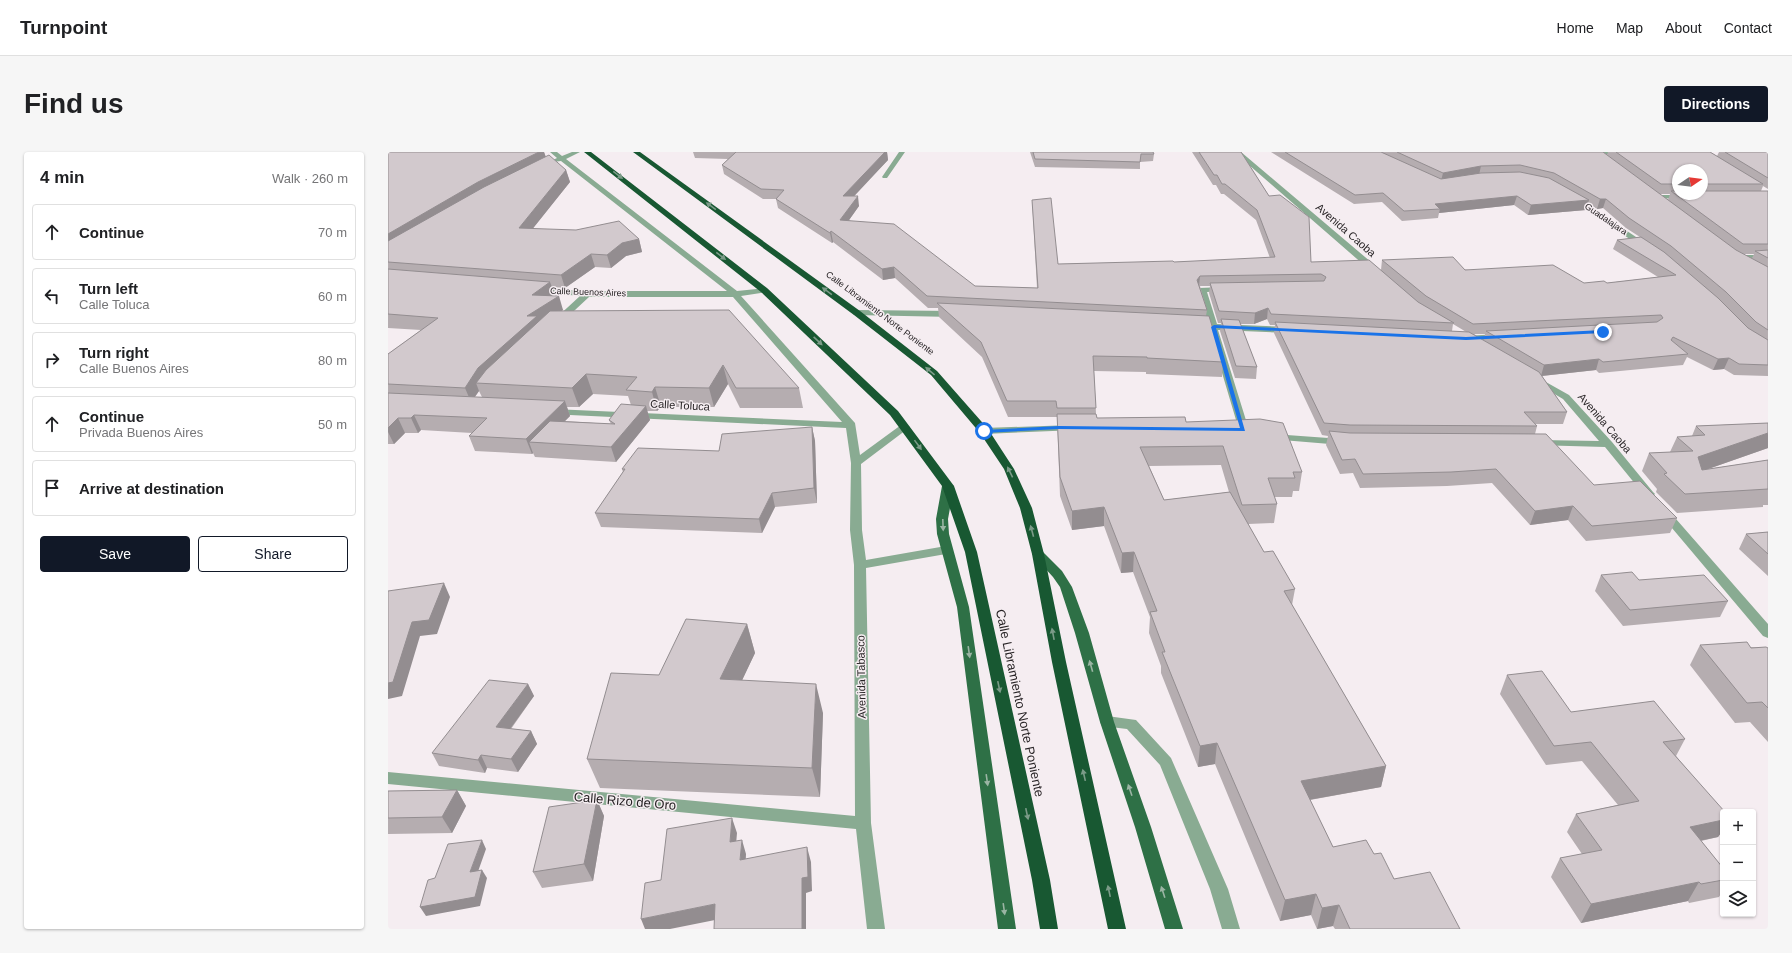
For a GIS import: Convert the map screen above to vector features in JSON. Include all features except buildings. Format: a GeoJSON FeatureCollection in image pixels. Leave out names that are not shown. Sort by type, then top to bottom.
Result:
{"type":"FeatureCollection","features":[{"type":"Feature","properties":{"kind":"highway","name":"Calle Libramiento Norte Poniente"},"geometry":{"type":"LineString","coordinates":[[587,152],[764,290],[894,413],[948,486],[971,552],[1041,880],[1050,929]]}},
{"type":"Feature","properties":{"kind":"highway","name":"Calle Libramiento Norte Poniente"},"geometry":{"type":"LineString","coordinates":[[636,152],[857,313],[934,373],[984,431],[1009,468],[1026,508],[1038,554],[1059,662],[1117,929]]}},
{"type":"Feature","properties":{"kind":"main road"},"geometry":{"type":"LineString","coordinates":[[948,486],[942,520],[946,550],[963,607],[1007,929]]}},
{"type":"Feature","properties":{"kind":"main road"},"geometry":{"type":"LineString","coordinates":[[1038,554],[1058,574],[1066,587],[1082,633],[1107,722],[1174,929]]}},
{"type":"Feature","properties":{"kind":"street"},"geometry":{"type":"LineString","coordinates":[[553,152],[736,294],[850,425]]}},
{"type":"Feature","properties":{"kind":"street"},"geometry":{"type":"LineString","coordinates":[[547,165],[577,152]]}},
{"type":"Feature","properties":{"kind":"street"},"geometry":{"type":"LineString","coordinates":[[885,177],[902,152]]}},
{"type":"Feature","properties":{"kind":"street","name":"Avenida Caoba"},"geometry":{"type":"LineString","coordinates":[[1237,152],[1385,279]]}},
{"type":"Feature","properties":{"kind":"street"},"geometry":{"type":"LineString","coordinates":[[1595,152],[1607,161]]}},
{"type":"Feature","properties":{"kind":"street"},"geometry":{"type":"LineString","coordinates":[[1599,152],[1628,153]]}},
{"type":"Feature","properties":{"kind":"street","name":"Guadalajara"},"geometry":{"type":"LineString","coordinates":[[1568,195],[1651,250]]}},
{"type":"Feature","properties":{"kind":"street"},"geometry":{"type":"LineString","coordinates":[[1667,206],[1652,195],[1672,196]]}},
{"type":"Feature","properties":{"kind":"street"},"geometry":{"type":"LineString","coordinates":[[1749,264],[1733,254],[1768,257]]}},
{"type":"Feature","properties":{"kind":"street"},"geometry":{"type":"LineString","coordinates":[[1233,289],[1202,290],[1214,327],[1240,430],[1260,434],[1355,442]]}},
{"type":"Feature","properties":{"kind":"street","name":"Calle Buenos Aires"},"geometry":{"type":"LineString","coordinates":[[534,290],[587,294],[736,294],[764,290]]}},
{"type":"Feature","properties":{"kind":"street"},"geometry":{"type":"LineString","coordinates":[[552,326],[587,294]]}},
{"type":"Feature","properties":{"kind":"street"},"geometry":{"type":"LineString","coordinates":[[857,313],[927,312],[967,314]]}},
{"type":"Feature","properties":{"kind":"street"},"geometry":{"type":"LineString","coordinates":[[1190,325],[1300,331]]}},
{"type":"Feature","properties":{"kind":"street"},"geometry":{"type":"LineString","coordinates":[[1452,334],[1480,346]]}},
{"type":"Feature","properties":{"kind":"street"},"geometry":{"type":"LineString","coordinates":[[1466,339],[1512,336]]}},
{"type":"Feature","properties":{"kind":"street","name":"Avenida Caoba"},"geometry":{"type":"LineString","coordinates":[[1526,374],[1566,397],[1608,444],[1658,505],[1768,633]]}},
{"type":"Feature","properties":{"kind":"street","name":"Calle Toluca"},"geometry":{"type":"LineString","coordinates":[[545,411],[850,425]]}},
{"type":"Feature","properties":{"kind":"street","name":"Avenida Tabasco"},"geometry":{"type":"LineString","coordinates":[[850,425],[856,463],[856,530],[860,565],[863,823],[876,929]]}},
{"type":"Feature","properties":{"kind":"street"},"geometry":{"type":"LineString","coordinates":[[856,463],[905,427]]}},
{"type":"Feature","properties":{"kind":"street"},"geometry":{"type":"LineString","coordinates":[[984,431],[1082,428]]}},
{"type":"Feature","properties":{"kind":"street"},"geometry":{"type":"LineString","coordinates":[[1531,443],[1608,444]]}},
{"type":"Feature","properties":{"kind":"street"},"geometry":{"type":"LineString","coordinates":[[860,565],[946,550]]}},
{"type":"Feature","properties":{"kind":"street"},"geometry":{"type":"LineString","coordinates":[[1107,722],[1131,724],[1166,762],[1219,889],[1231,929]]}},
{"type":"Feature","properties":{"kind":"street","name":"Calle Rizo de Oro"},"geometry":{"type":"LineString","coordinates":[[388,778],[863,823]]}},
{"type":"Feature","properties":{"kind":"route"},"geometry":{"type":"LineString","coordinates":[[984,431],[1059,428],[1244,430],[1214,327],[1466,339],[1603,332]]}}]}
